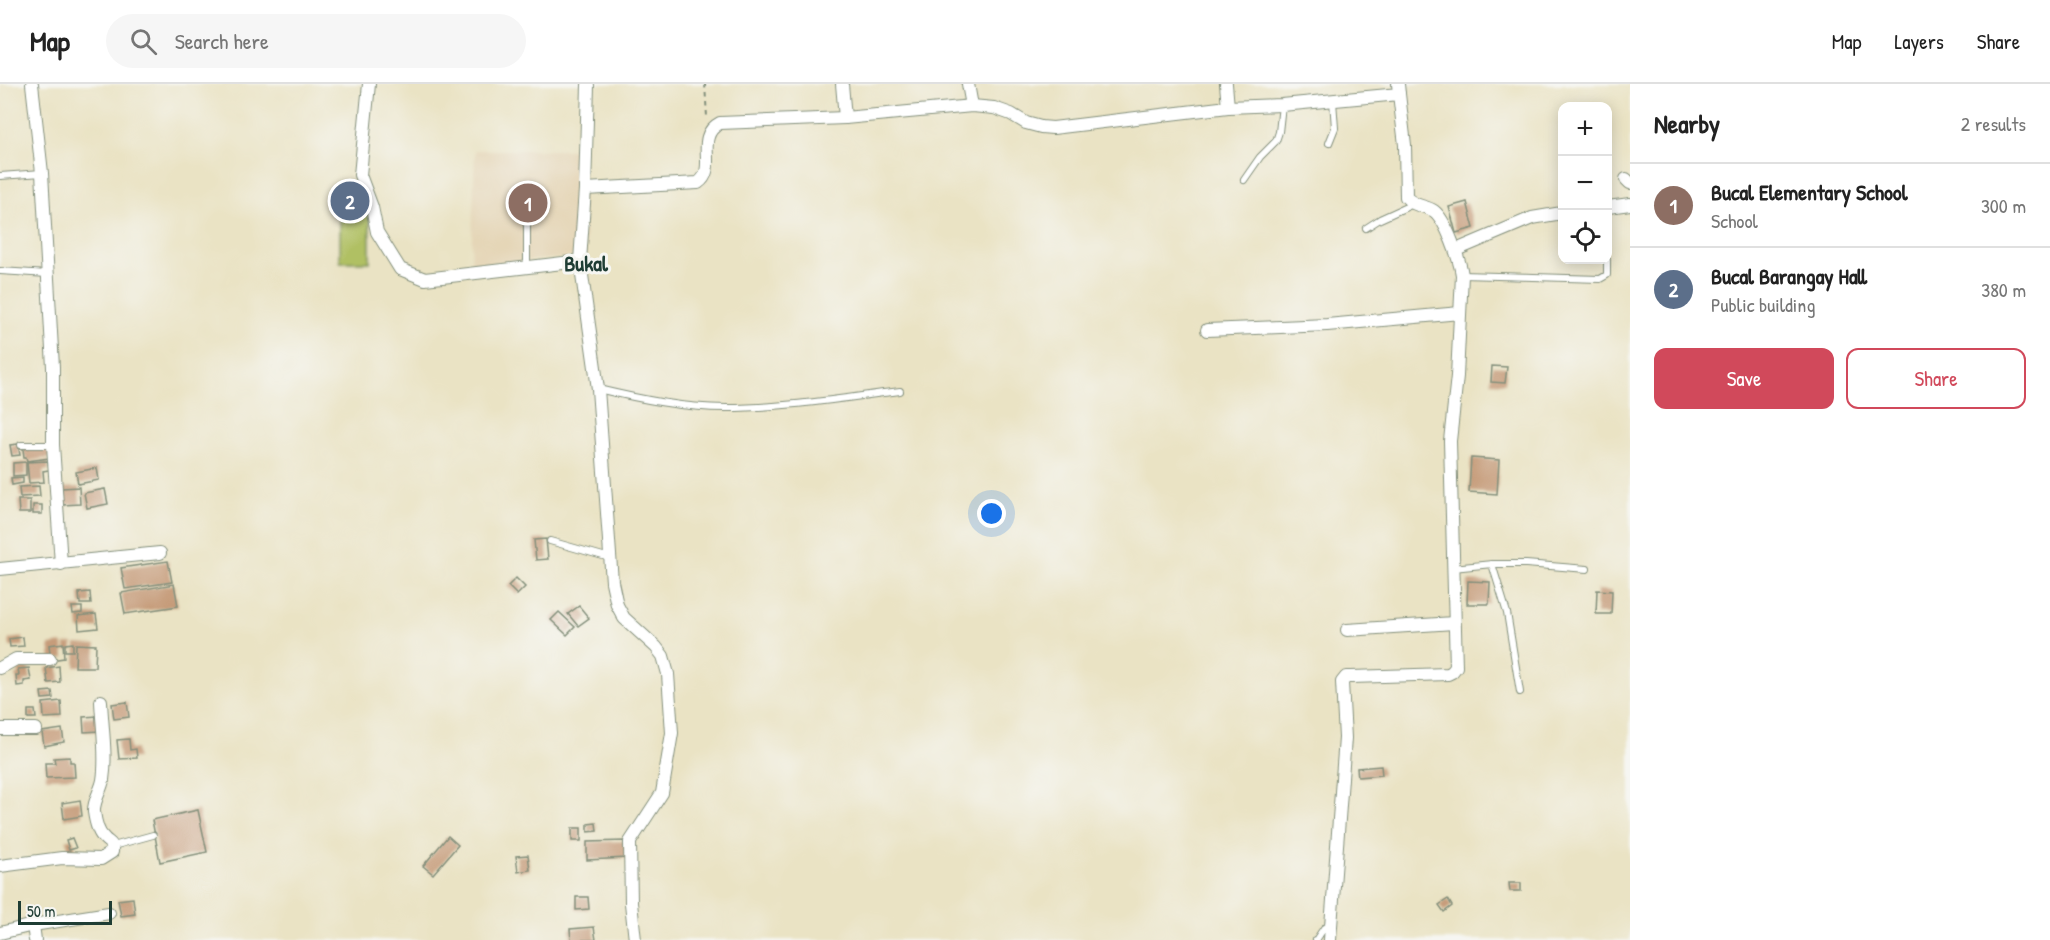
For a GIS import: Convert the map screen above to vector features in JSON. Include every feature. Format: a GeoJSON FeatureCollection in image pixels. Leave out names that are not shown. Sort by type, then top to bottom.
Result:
{"type":"FeatureCollection","features":[{"type":"Feature","properties":{"kind":"street"},"geometry":{"type":"LineString","coordinates":[[32,84],[42,173],[53,367],[53,445],[61,564]]}},
{"type":"Feature","properties":{"kind":"street"},"geometry":{"type":"LineString","coordinates":[[369,84],[360,175],[372,207],[376,232],[399,269],[425,279],[580,261]]}},
{"type":"Feature","properties":{"kind":"street"},"geometry":{"type":"LineString","coordinates":[[842,84],[845,118]]}},
{"type":"Feature","properties":{"kind":"street"},"geometry":{"type":"LineString","coordinates":[[968,84],[972,106]]}},
{"type":"Feature","properties":{"kind":"street"},"geometry":{"type":"LineString","coordinates":[[1226,84],[1228,107]]}},
{"type":"Feature","properties":{"kind":"street"},"geometry":{"type":"LineString","coordinates":[[588,85],[580,261],[598,389],[612,582],[617,605],[624,618],[663,656],[668,674],[672,734],[662,793],[630,842],[634,940]]}},
{"type":"Feature","properties":{"kind":"street"},"geometry":{"type":"LineString","coordinates":[[585,189],[698,183],[704,179],[706,172],[708,133],[720,123],[845,118],[972,106],[994,108],[1026,123],[1053,128],[1228,107],[1333,100],[1400,87],[1405,145],[1406,197],[1413,204],[1437,213],[1456,250],[1462,275],[1457,376],[1450,441],[1456,667],[1452,672],[1351,676],[1341,682],[1345,738],[1330,934]]}},
{"type":"Feature","properties":{"kind":"street"},"geometry":{"type":"LineString","coordinates":[[1612,206],[1630,204]]}},
{"type":"Feature","properties":{"kind":"street"},"geometry":{"type":"LineString","coordinates":[[1456,250],[1532,218],[1558,214]]}},
{"type":"Feature","properties":{"kind":"street"},"geometry":{"type":"LineString","coordinates":[[1208,330],[1327,325],[1460,313]]}},
{"type":"Feature","properties":{"kind":"street"},"geometry":{"type":"LineString","coordinates":[[0,569],[160,553]]}},
{"type":"Feature","properties":{"kind":"street"},"geometry":{"type":"LineString","coordinates":[[1347,630],[1454,623]]}},
{"type":"Feature","properties":{"kind":"street"},"geometry":{"type":"LineString","coordinates":[[0,668],[16,659],[50,659]]}},
{"type":"Feature","properties":{"kind":"street"},"geometry":{"type":"LineString","coordinates":[[0,866],[62,858],[101,860],[112,852],[113,846],[110,841],[104,839],[100,832],[94,812],[103,780],[101,701]]}},
{"type":"Feature","properties":{"kind":"street"},"geometry":{"type":"LineString","coordinates":[[0,729],[36,729]]}},
{"type":"Feature","properties":{"kind":"street"},"geometry":{"type":"LineString","coordinates":[[0,933],[33,925],[110,913]]}},
{"type":"Feature","properties":{"kind":"street"},"geometry":{"type":"LineString","coordinates":[[33,925],[34,940]]}},
{"type":"Feature","properties":{"kind":"lane"},"geometry":{"type":"LineString","coordinates":[[1329,143],[1335,128],[1333,100]]}},
{"type":"Feature","properties":{"kind":"lane"},"geometry":{"type":"LineString","coordinates":[[1244,180],[1260,157],[1276,141],[1282,105]]}},
{"type":"Feature","properties":{"kind":"lane"},"geometry":{"type":"LineString","coordinates":[[0,176],[42,173]]}},
{"type":"Feature","properties":{"kind":"lane"},"geometry":{"type":"LineString","coordinates":[[1366,228],[1413,204]]}},
{"type":"Feature","properties":{"kind":"lane"},"geometry":{"type":"LineString","coordinates":[[527,209],[527,268]]}},
{"type":"Feature","properties":{"kind":"lane"},"geometry":{"type":"LineString","coordinates":[[1462,275],[1600,279],[1606,275],[1607,264]]}},
{"type":"Feature","properties":{"kind":"lane"},"geometry":{"type":"LineString","coordinates":[[0,271],[48,274]]}},
{"type":"Feature","properties":{"kind":"lane"},"geometry":{"type":"LineString","coordinates":[[598,389],[640,399],[726,408],[793,404],[900,391]]}},
{"type":"Feature","properties":{"kind":"lane"},"geometry":{"type":"LineString","coordinates":[[21,445],[53,445]]}},
{"type":"Feature","properties":{"kind":"lane"},"geometry":{"type":"LineString","coordinates":[[550,542],[609,558]]}},
{"type":"Feature","properties":{"kind":"lane"},"geometry":{"type":"LineString","coordinates":[[1453,568],[1492,564],[1526,564],[1587,569]]}},
{"type":"Feature","properties":{"kind":"lane"},"geometry":{"type":"LineString","coordinates":[[1492,564],[1507,613],[1520,692]]}},
{"type":"Feature","properties":{"kind":"lane"},"geometry":{"type":"LineString","coordinates":[[113,846],[153,835]]}},
{"type":"Feature","properties":{"kind":"lane"},"geometry":{"type":"LineString","coordinates":[[1316,940],[1324,928],[1330,934]]}},
{"type":"Feature","properties":{"kind":"path"},"geometry":{"type":"LineString","coordinates":[[705,84],[708,133]]}},
{"type":"Feature","properties":{"kind":"shaded area"},"geometry":{"type":"Polygon","coordinates":[[[475,150],[579,150],[587,256],[471,265],[475,150]]]}},
{"type":"Feature","properties":{"kind":"green space"},"geometry":{"type":"Polygon","coordinates":[[[340,210],[370,210],[370,262],[340,262],[340,210]]]}},
{"type":"Feature","properties":{"kind":"building"},"geometry":{"type":"Polygon","coordinates":[[[337,191],[363,191],[363,212],[337,212],[337,191]]]}},
{"type":"Feature","properties":{"kind":"building"},"geometry":{"type":"Polygon","coordinates":[[[1467,202],[1474,228],[1456,233],[1449,207],[1467,202]]]}},
{"type":"Feature","properties":{"kind":"building"},"geometry":{"type":"Polygon","coordinates":[[[1492,366],[1507,367],[1505,383],[1491,382],[1492,366]]]}},
{"type":"Feature","properties":{"kind":"building"},"geometry":{"type":"Polygon","coordinates":[[[18,444],[20,455],[12,456],[10,445],[18,444]]]}},
{"type":"Feature","properties":{"kind":"building"},"geometry":{"type":"Polygon","coordinates":[[[48,446],[50,458],[27,461],[24,457],[23,449],[48,446]]]}},
{"type":"Feature","properties":{"kind":"building"},"geometry":{"type":"Polygon","coordinates":[[[1471,458],[1499,460],[1497,494],[1469,492],[1471,458]]]}},
{"type":"Feature","properties":{"kind":"building"},"geometry":{"type":"Polygon","coordinates":[[[48,461],[49,470],[43,471],[44,482],[29,483],[27,462],[48,461]]]}},
{"type":"Feature","properties":{"kind":"building"},"geometry":{"type":"Polygon","coordinates":[[[26,462],[26,475],[13,476],[13,463],[26,462]]]}},
{"type":"Feature","properties":{"kind":"building"},"geometry":{"type":"Polygon","coordinates":[[[97,468],[99,480],[78,484],[76,472],[97,468]]]}},
{"type":"Feature","properties":{"kind":"building"},"geometry":{"type":"Polygon","coordinates":[[[23,477],[23,483],[12,485],[11,478],[23,477]]]}},
{"type":"Feature","properties":{"kind":"building"},"geometry":{"type":"Polygon","coordinates":[[[39,486],[40,496],[20,497],[19,487],[39,486]]]}},
{"type":"Feature","properties":{"kind":"building"},"geometry":{"type":"Polygon","coordinates":[[[79,487],[80,504],[62,505],[62,488],[79,487]]]}},
{"type":"Feature","properties":{"kind":"building"},"geometry":{"type":"Polygon","coordinates":[[[105,489],[108,504],[87,508],[84,493],[105,489]]]}},
{"type":"Feature","properties":{"kind":"building"},"geometry":{"type":"Polygon","coordinates":[[[18,500],[30,500],[30,513],[19,513],[18,500]]]}},
{"type":"Feature","properties":{"kind":"building"},"geometry":{"type":"Polygon","coordinates":[[[33,505],[42,505],[42,514],[33,514],[33,505]]]}},
{"type":"Feature","properties":{"kind":"building"},"geometry":{"type":"Polygon","coordinates":[[[546,539],[548,559],[536,560],[534,540],[546,539]]]}},
{"type":"Feature","properties":{"kind":"building"},"geometry":{"type":"Polygon","coordinates":[[[168,561],[172,582],[125,589],[121,568],[168,561]]]}},
{"type":"Feature","properties":{"kind":"building"},"geometry":{"type":"Polygon","coordinates":[[[516,578],[525,587],[517,595],[508,586],[516,578]]]}},
{"type":"Feature","properties":{"kind":"building"},"geometry":{"type":"Polygon","coordinates":[[[1468,581],[1490,582],[1489,604],[1467,604],[1468,581]]]}},
{"type":"Feature","properties":{"kind":"building"},"geometry":{"type":"Polygon","coordinates":[[[174,584],[178,606],[125,614],[121,593],[174,584]]]}},
{"type":"Feature","properties":{"kind":"building"},"geometry":{"type":"Polygon","coordinates":[[[1597,590],[1612,591],[1611,614],[1596,614],[1597,590]]]}},
{"type":"Feature","properties":{"kind":"building"},"geometry":{"type":"Polygon","coordinates":[[[90,592],[91,604],[80,604],[79,593],[90,592]]]}},
{"type":"Feature","properties":{"kind":"building"},"geometry":{"type":"Polygon","coordinates":[[[579,606],[589,618],[578,626],[568,614],[579,606]]]}},
{"type":"Feature","properties":{"kind":"building"},"geometry":{"type":"Polygon","coordinates":[[[72,607],[82,607],[82,613],[73,614],[72,607]]]}},
{"type":"Feature","properties":{"kind":"building"},"geometry":{"type":"Polygon","coordinates":[[[559,612],[575,627],[567,635],[551,620],[559,612]]]}},
{"type":"Feature","properties":{"kind":"building"},"geometry":{"type":"Polygon","coordinates":[[[96,614],[98,628],[79,630],[78,616],[96,614]]]}},
{"type":"Feature","properties":{"kind":"building"},"geometry":{"type":"Polygon","coordinates":[[[23,637],[24,646],[10,647],[9,639],[23,637]]]}},
{"type":"Feature","properties":{"kind":"building"},"geometry":{"type":"Polygon","coordinates":[[[63,643],[64,658],[51,660],[49,645],[63,643]]]}},
{"type":"Feature","properties":{"kind":"building"},"geometry":{"type":"Polygon","coordinates":[[[73,643],[73,651],[65,651],[65,644],[73,643]]]}},
{"type":"Feature","properties":{"kind":"building"},"geometry":{"type":"Polygon","coordinates":[[[76,644],[96,645],[95,667],[75,667],[76,644]]]}},
{"type":"Feature","properties":{"kind":"building"},"geometry":{"type":"Polygon","coordinates":[[[59,666],[60,682],[48,683],[46,668],[59,666]]]}},
{"type":"Feature","properties":{"kind":"building"},"geometry":{"type":"Polygon","coordinates":[[[29,668],[31,680],[24,681],[24,685],[17,686],[18,669],[29,668]]]}},
{"type":"Feature","properties":{"kind":"building"},"geometry":{"type":"Polygon","coordinates":[[[52,691],[53,698],[42,699],[41,692],[52,691]]]}},
{"type":"Feature","properties":{"kind":"building"},"geometry":{"type":"Polygon","coordinates":[[[61,701],[62,717],[44,718],[43,703],[61,701]]]}},
{"type":"Feature","properties":{"kind":"building"},"geometry":{"type":"Polygon","coordinates":[[[127,702],[129,717],[114,719],[112,704],[127,702]]]}},
{"type":"Feature","properties":{"kind":"building"},"geometry":{"type":"Polygon","coordinates":[[[28,710],[35,710],[36,718],[28,718],[28,710]]]}},
{"type":"Feature","properties":{"kind":"building"},"geometry":{"type":"Polygon","coordinates":[[[99,716],[100,731],[84,732],[83,717],[99,716]]]}},
{"type":"Feature","properties":{"kind":"building"},"geometry":{"type":"Polygon","coordinates":[[[62,729],[64,742],[44,746],[42,732],[62,729]]]}},
{"type":"Feature","properties":{"kind":"building"},"geometry":{"type":"Polygon","coordinates":[[[129,739],[130,750],[136,749],[137,758],[119,759],[117,740],[129,739]]]}},
{"type":"Feature","properties":{"kind":"building"},"geometry":{"type":"Polygon","coordinates":[[[70,757],[70,762],[74,762],[75,777],[46,778],[45,763],[55,763],[54,758],[70,757]]]}},
{"type":"Feature","properties":{"kind":"building"},"geometry":{"type":"Polygon","coordinates":[[[1381,766],[1382,775],[1358,777],[1357,768],[1381,766]]]}},
{"type":"Feature","properties":{"kind":"building"},"geometry":{"type":"Polygon","coordinates":[[[80,800],[82,816],[64,819],[62,803],[80,800]]]}},
{"type":"Feature","properties":{"kind":"building"},"geometry":{"type":"Polygon","coordinates":[[[198,810],[207,852],[160,862],[152,820],[198,810]]]}},
{"type":"Feature","properties":{"kind":"building"},"geometry":{"type":"Polygon","coordinates":[[[596,823],[597,831],[588,832],[588,824],[596,823]]]}},
{"type":"Feature","properties":{"kind":"building"},"geometry":{"type":"Polygon","coordinates":[[[572,828],[581,828],[581,841],[572,841],[572,828]]]}},
{"type":"Feature","properties":{"kind":"building"},"geometry":{"type":"Polygon","coordinates":[[[448,836],[458,845],[433,874],[423,866],[448,836]]]}},
{"type":"Feature","properties":{"kind":"building"},"geometry":{"type":"Polygon","coordinates":[[[72,838],[76,848],[69,850],[66,840],[72,838]]]}},
{"type":"Feature","properties":{"kind":"building"},"geometry":{"type":"Polygon","coordinates":[[[626,841],[627,858],[587,860],[587,842],[626,841]]]}},
{"type":"Feature","properties":{"kind":"building"},"geometry":{"type":"Polygon","coordinates":[[[528,855],[530,870],[518,872],[516,856],[528,855]]]}},
{"type":"Feature","properties":{"kind":"building"},"geometry":{"type":"Polygon","coordinates":[[[1509,883],[1521,883],[1521,891],[1510,891],[1509,883]]]}},
{"type":"Feature","properties":{"kind":"building"},"geometry":{"type":"Polygon","coordinates":[[[576,897],[588,897],[589,909],[576,910],[576,897]]]}},
{"type":"Feature","properties":{"kind":"building"},"geometry":{"type":"Polygon","coordinates":[[[133,898],[135,914],[121,916],[118,900],[133,898]]]}},
{"type":"Feature","properties":{"kind":"building"},"geometry":{"type":"Polygon","coordinates":[[[1448,899],[1452,906],[1444,912],[1439,905],[1448,899]]]}},
{"type":"Feature","properties":{"kind":"building"},"geometry":{"type":"Polygon","coordinates":[[[594,927],[596,940],[571,940],[570,929],[594,927]]]}},
{"type":"Feature","properties":{"kind":"place","name":"Bucal Barangay Hall"},"geometry":{"type":"Point","coordinates":[350,201]}},
{"type":"Feature","properties":{"kind":"place","name":"Bucal Elementary School"},"geometry":{"type":"Point","coordinates":[528,203]}},
{"type":"Feature","properties":{"kind":"district","name":"Bukal"},"geometry":{"type":"Point","coordinates":[586,263]}}]}
